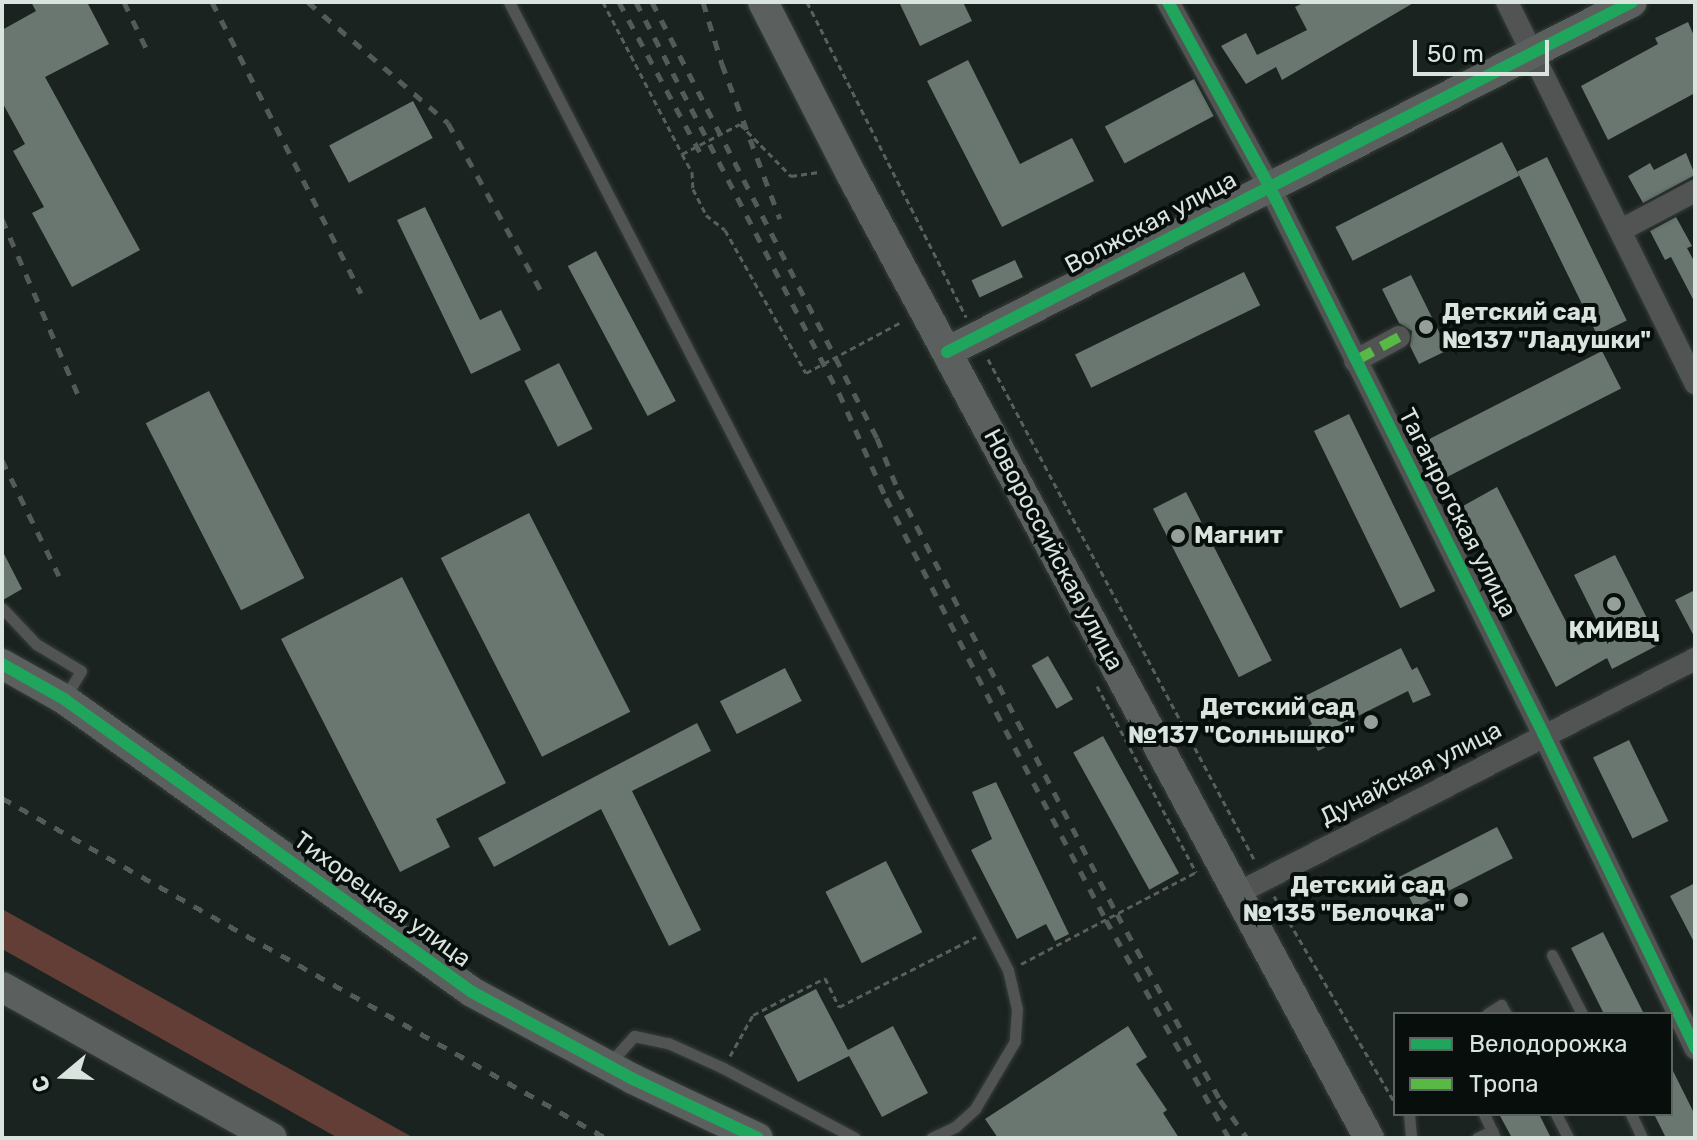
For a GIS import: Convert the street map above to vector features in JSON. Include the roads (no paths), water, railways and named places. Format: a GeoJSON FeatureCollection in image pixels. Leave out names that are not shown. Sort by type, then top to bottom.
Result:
{"type":"FeatureCollection","features":[{"type":"Feature","properties":{"kind":"street","name":"Новороссийская улица"},"geometry":{"type":"LineString","coordinates":[[763,2],[947,352],[1208,866],[1236,894],[1369,1138]]}},
{"type":"Feature","properties":{"kind":"street","name":"Таганрогская улица"},"geometry":{"type":"LineString","coordinates":[[1168,2],[1269,186],[1544,735],[1695,1048]]}},
{"type":"Feature","properties":{"kind":"street"},"geometry":{"type":"LineString","coordinates":[[1507,2],[1695,383]]}},
{"type":"Feature","properties":{"kind":"street","name":"Волжская улица"},"geometry":{"type":"LineString","coordinates":[[947,352],[1632,2]]}},
{"type":"Feature","properties":{"kind":"street"},"geometry":{"type":"LineString","coordinates":[[1621,230],[1695,191]]}},
{"type":"Feature","properties":{"kind":"street"},"geometry":{"type":"LineString","coordinates":[[1355,361],[1399,337]]}},
{"type":"Feature","properties":{"kind":"street","name":"Дунайская улица"},"geometry":{"type":"LineString","coordinates":[[1236,894],[1544,735],[1693,663]]}},
{"type":"Feature","properties":{"kind":"street","name":"Тихорецкая улица"},"geometry":{"type":"LineString","coordinates":[[2,664],[64,699],[472,992],[607,1066],[758,1138]]}},
{"type":"Feature","properties":{"kind":"street"},"geometry":{"type":"LineString","coordinates":[[2,987],[272,1138]]}},
{"type":"Feature","properties":{"kind":"lane"},"geometry":{"type":"LineString","coordinates":[[509,2],[752,468],[1008,970],[1017,1009],[1015,1041],[975,1109],[955,1127],[931,1138]]}},
{"type":"Feature","properties":{"kind":"lane"},"geometry":{"type":"LineString","coordinates":[[2,608],[36,644],[81,671],[64,699]]}},
{"type":"Feature","properties":{"kind":"lane"},"geometry":{"type":"LineString","coordinates":[[1552,955],[1581,1012]]}},
{"type":"Feature","properties":{"kind":"lane"},"geometry":{"type":"LineString","coordinates":[[1490,1012],[1501,1005],[1505,1012]]}},
{"type":"Feature","properties":{"kind":"lane"},"geometry":{"type":"LineString","coordinates":[[607,1066],[634,1036],[668,1043],[723,1068],[855,1138]]}},
{"type":"Feature","properties":{"kind":"lane"},"geometry":{"type":"LineString","coordinates":[[1409,1116],[1411,1138]]}},
{"type":"Feature","properties":{"kind":"lane"},"geometry":{"type":"LineString","coordinates":[[1477,1138],[1494,1134],[1485,1116]]}},
{"type":"Feature","properties":{"kind":"lane"},"geometry":{"type":"LineString","coordinates":[[1557,1116],[1568,1138]]}},
{"type":"Feature","properties":{"kind":"lane"},"geometry":{"type":"LineString","coordinates":[[1632,1116],[1642,1138]]}},
{"type":"Feature","properties":{"kind":"railway"},"geometry":{"type":"LineString","coordinates":[[124,2],[146,48]]}},
{"type":"Feature","properties":{"kind":"railway"},"geometry":{"type":"LineString","coordinates":[[212,2],[361,293]]}},
{"type":"Feature","properties":{"kind":"railway"},"geometry":{"type":"LineString","coordinates":[[308,2],[448,123],[541,291]]}},
{"type":"Feature","properties":{"kind":"railway"},"geometry":{"type":"LineString","coordinates":[[619,2],[701,154]]}},
{"type":"Feature","properties":{"kind":"railway"},"geometry":{"type":"LineString","coordinates":[[636,2],[839,393],[886,498],[996,712],[1106,920],[1229,1138]]}},
{"type":"Feature","properties":{"kind":"railway"},"geometry":{"type":"LineString","coordinates":[[652,2],[877,438],[898,490],[1117,914],[1220,1100],[1247,1138]]}},
{"type":"Feature","properties":{"kind":"railway"},"geometry":{"type":"LineString","coordinates":[[703,2],[722,64],[780,219]]}},
{"type":"Feature","properties":{"kind":"railway"},"geometry":{"type":"LineString","coordinates":[[2,219],[80,399]]}},
{"type":"Feature","properties":{"kind":"railway"},"geometry":{"type":"LineString","coordinates":[[2,460],[59,576]]}},
{"type":"Feature","properties":{"kind":"railway"},"geometry":{"type":"LineString","coordinates":[[2,798],[606,1138]]}},
{"type":"Feature","properties":{"kind":"place","name":"Детский сад №137 \"Ладушки\""},"geometry":{"type":"Point","coordinates":[1426,327]}},
{"type":"Feature","properties":{"kind":"place","name":"Магнит"},"geometry":{"type":"Point","coordinates":[1178,536]}},
{"type":"Feature","properties":{"kind":"place","name":"КМИВЦ"},"geometry":{"type":"Point","coordinates":[1614,604]}},
{"type":"Feature","properties":{"kind":"place","name":"Детский сад №137 \"Солнышко\""},"geometry":{"type":"Point","coordinates":[1371,722]}},
{"type":"Feature","properties":{"kind":"place","name":"Детский сад №135 \"Белочка\""},"geometry":{"type":"Point","coordinates":[1461,900]}}]}
